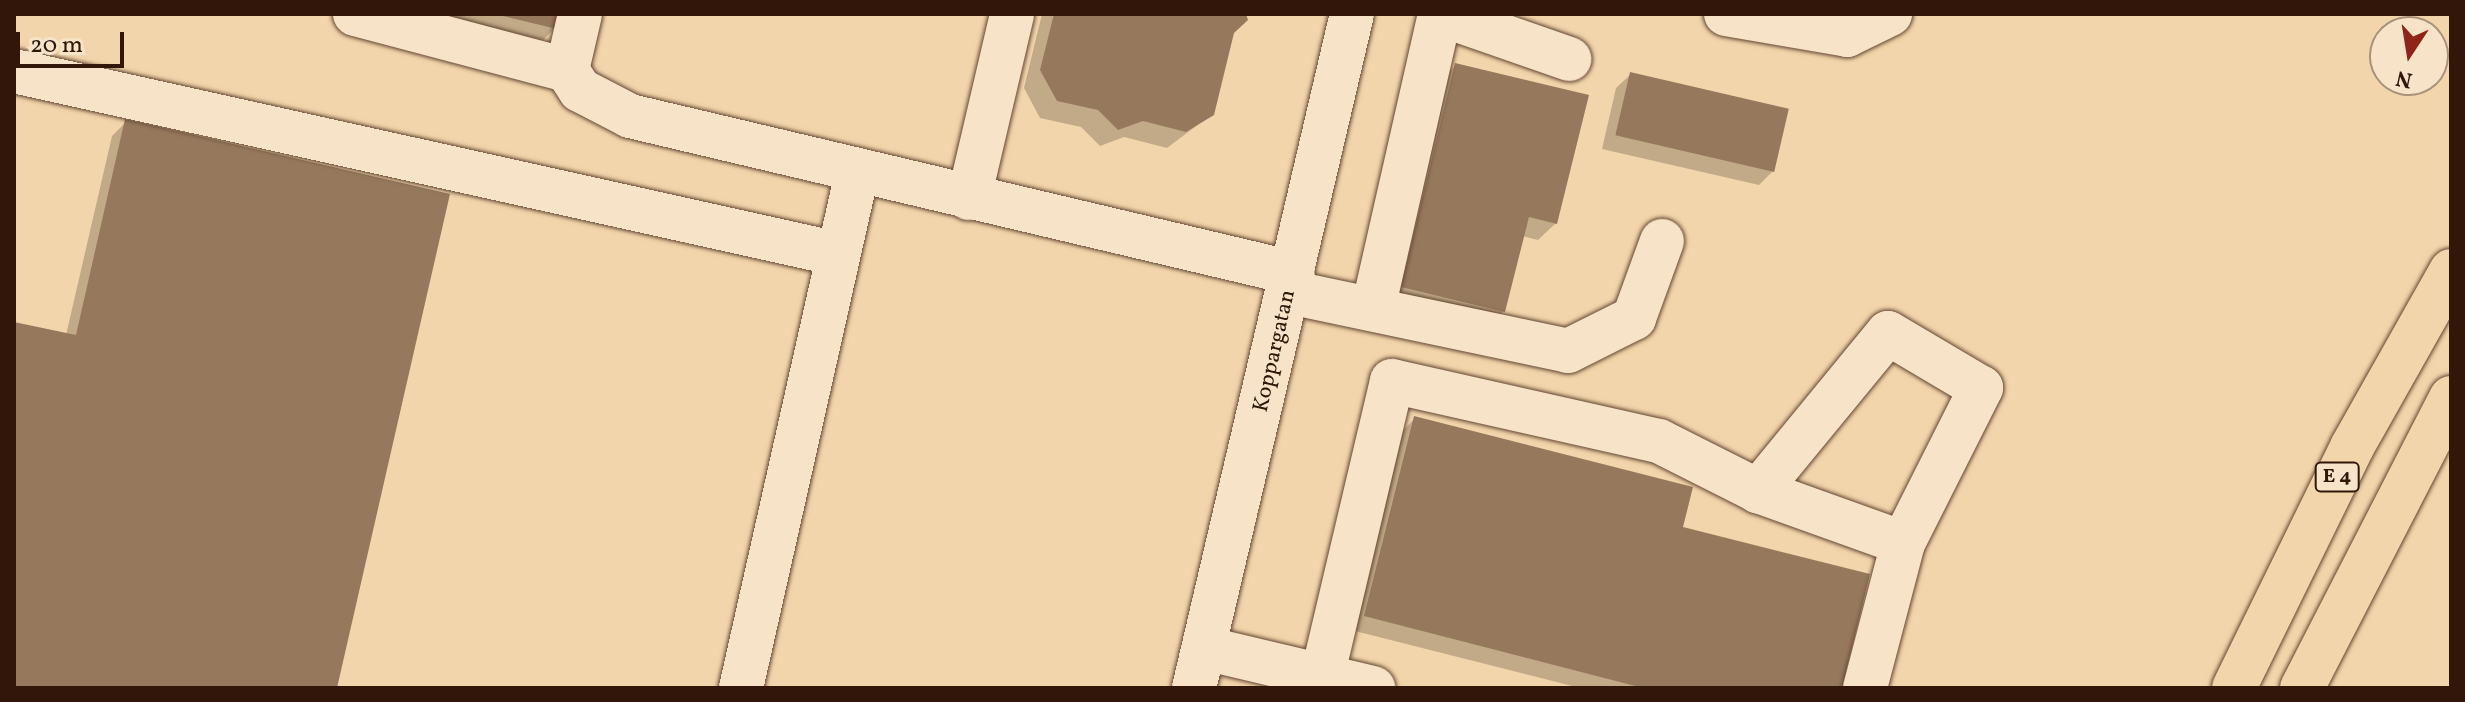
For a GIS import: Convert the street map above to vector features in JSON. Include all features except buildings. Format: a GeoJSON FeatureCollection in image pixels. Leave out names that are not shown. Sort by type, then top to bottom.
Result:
{"type":"FeatureCollection","features":[{"type":"Feature","properties":{"kind":"highway","name":"E 4"},"geometry":{"type":"LineString","coordinates":[[2234,688],[2352,447],[2451,271]]}},
{"type":"Feature","properties":{"kind":"highway"},"geometry":{"type":"LineString","coordinates":[[2302,688],[2451,398]]}},
{"type":"Feature","properties":{"kind":"street"},"geometry":{"type":"LineString","coordinates":[[355,14],[567,70],[580,90],[630,116],[969,198],[1291,282],[1373,309],[1568,351],[1634,318],[1662,241]]}},
{"type":"Feature","properties":{"kind":"street"},"geometry":{"type":"LineString","coordinates":[[567,70],[580,14]]}},
{"type":"Feature","properties":{"kind":"street"},"geometry":{"type":"LineString","coordinates":[[969,198],[1012,14]]}},
{"type":"Feature","properties":{"kind":"street","name":"Koppargatan"},"geometry":{"type":"LineString","coordinates":[[1199,668],[1352,14]]}},
{"type":"Feature","properties":{"kind":"street"},"geometry":{"type":"LineString","coordinates":[[1373,309],[1440,14],[1569,59]]}},
{"type":"Feature","properties":{"kind":"street"},"geometry":{"type":"LineString","coordinates":[[1726,14],[1847,35],[1890,14]]}},
{"type":"Feature","properties":{"kind":"street"},"geometry":{"type":"LineString","coordinates":[[14,71],[838,254]]}},
{"type":"Feature","properties":{"kind":"street"},"geometry":{"type":"LineString","coordinates":[[741,688],[857,173]]}},
{"type":"Feature","properties":{"kind":"street"},"geometry":{"type":"LineString","coordinates":[[1758,491],[1888,333],[1981,388],[1903,543],[1865,688]]}},
{"type":"Feature","properties":{"kind":"street"},"geometry":{"type":"LineString","coordinates":[[1323,673],[1392,381],[1659,441],[1758,491],[1903,543]]}},
{"type":"Feature","properties":{"kind":"street"},"geometry":{"type":"LineString","coordinates":[[1199,668],[1323,673],[1373,688]]}}]}
